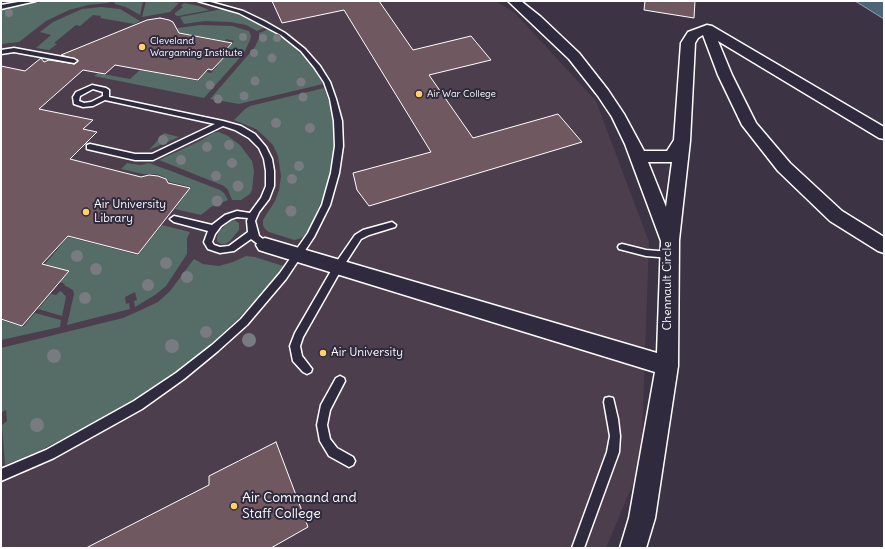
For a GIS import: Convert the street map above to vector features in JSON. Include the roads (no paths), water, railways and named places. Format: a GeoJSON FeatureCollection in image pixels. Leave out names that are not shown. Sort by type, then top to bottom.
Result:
{"type":"FeatureCollection","features":[{"type":"Feature","properties":{"kind":"street","name":"Chennault Circle"},"geometry":{"type":"LineString","coordinates":[[514,1],[556,37],[589,74],[619,117],[638,157],[670,248],[667,366],[642,518],[634,547]]}},
{"type":"Feature","properties":{"kind":"street"},"geometry":{"type":"LineString","coordinates":[[708,29],[884,134]]}},
{"type":"Feature","properties":{"kind":"street"},"geometry":{"type":"LineString","coordinates":[[670,248],[682,140],[688,43],[693,35],[708,29]]}},
{"type":"Feature","properties":{"kind":"street"},"geometry":{"type":"LineString","coordinates":[[708,29],[725,75],[750,125],[784,166],[836,216],[884,246]]}},
{"type":"Feature","properties":{"kind":"street"},"geometry":{"type":"LineString","coordinates":[[638,157],[672,156],[682,140]]}},
{"type":"Feature","properties":{"kind":"street"},"geometry":{"type":"LineString","coordinates":[[259,239],[338,267],[667,366]]}},
{"type":"Feature","properties":{"kind":"lane"},"geometry":{"type":"LineString","coordinates":[[1,7],[33,1]]}},
{"type":"Feature","properties":{"kind":"lane"},"geometry":{"type":"LineString","coordinates":[[1,475],[50,454],[94,430],[138,404],[180,376],[244,322],[284,276],[311,235],[326,205],[335,173],[339,146],[338,121],[327,82],[318,66],[303,50],[283,34],[262,22],[241,12],[201,1]]}},
{"type":"Feature","properties":{"kind":"lane"},"geometry":{"type":"LineString","coordinates":[[2,51],[22,51],[74,61]]}},
{"type":"Feature","properties":{"kind":"lane"},"geometry":{"type":"LineString","coordinates":[[104,98],[223,123],[238,128],[252,136],[262,147],[268,159],[270,170],[270,186],[265,199],[251,221],[259,239],[231,249],[220,250],[211,248],[208,242],[211,234],[214,229],[228,217],[237,214],[253,216]]}},
{"type":"Feature","properties":{"kind":"lane"},"geometry":{"type":"LineString","coordinates":[[90,147],[135,157],[153,157],[223,123]]}},
{"type":"Feature","properties":{"kind":"lane"},"geometry":{"type":"LineString","coordinates":[[174,219],[214,229]]}},
{"type":"Feature","properties":{"kind":"lane"},"geometry":{"type":"LineString","coordinates":[[307,369],[298,358],[295,346],[298,336],[338,267],[358,237],[366,232],[392,225]]}},
{"type":"Feature","properties":{"kind":"lane"},"geometry":{"type":"LineString","coordinates":[[622,247],[646,253],[670,248]]}},
{"type":"Feature","properties":{"kind":"lane"},"geometry":{"type":"LineString","coordinates":[[340,380],[325,409],[322,425],[325,441],[333,452],[349,461]]}},
{"type":"Feature","properties":{"kind":"lane"},"geometry":{"type":"LineString","coordinates":[[578,548],[613,452],[615,436],[614,419],[609,402]]}},
{"type":"Feature","properties":{"kind":"water"},"geometry":{"type":"Polygon","coordinates":[[[855,1],[884,1],[884,19],[855,1]]]}},
{"type":"Feature","properties":{"kind":"place","name":"Cleveland Wargaming Institute"},"geometry":{"type":"Point","coordinates":[142,47]}},
{"type":"Feature","properties":{"kind":"place","name":"Air War College"},"geometry":{"type":"Point","coordinates":[419,94]}},
{"type":"Feature","properties":{"kind":"place","name":"Air University Library"},"geometry":{"type":"Point","coordinates":[86,212]}},
{"type":"Feature","properties":{"kind":"place","name":"Air University"},"geometry":{"type":"Point","coordinates":[323,353]}},
{"type":"Feature","properties":{"kind":"place","name":"Air Command and Staff College"},"geometry":{"type":"Point","coordinates":[234,506]}}]}
